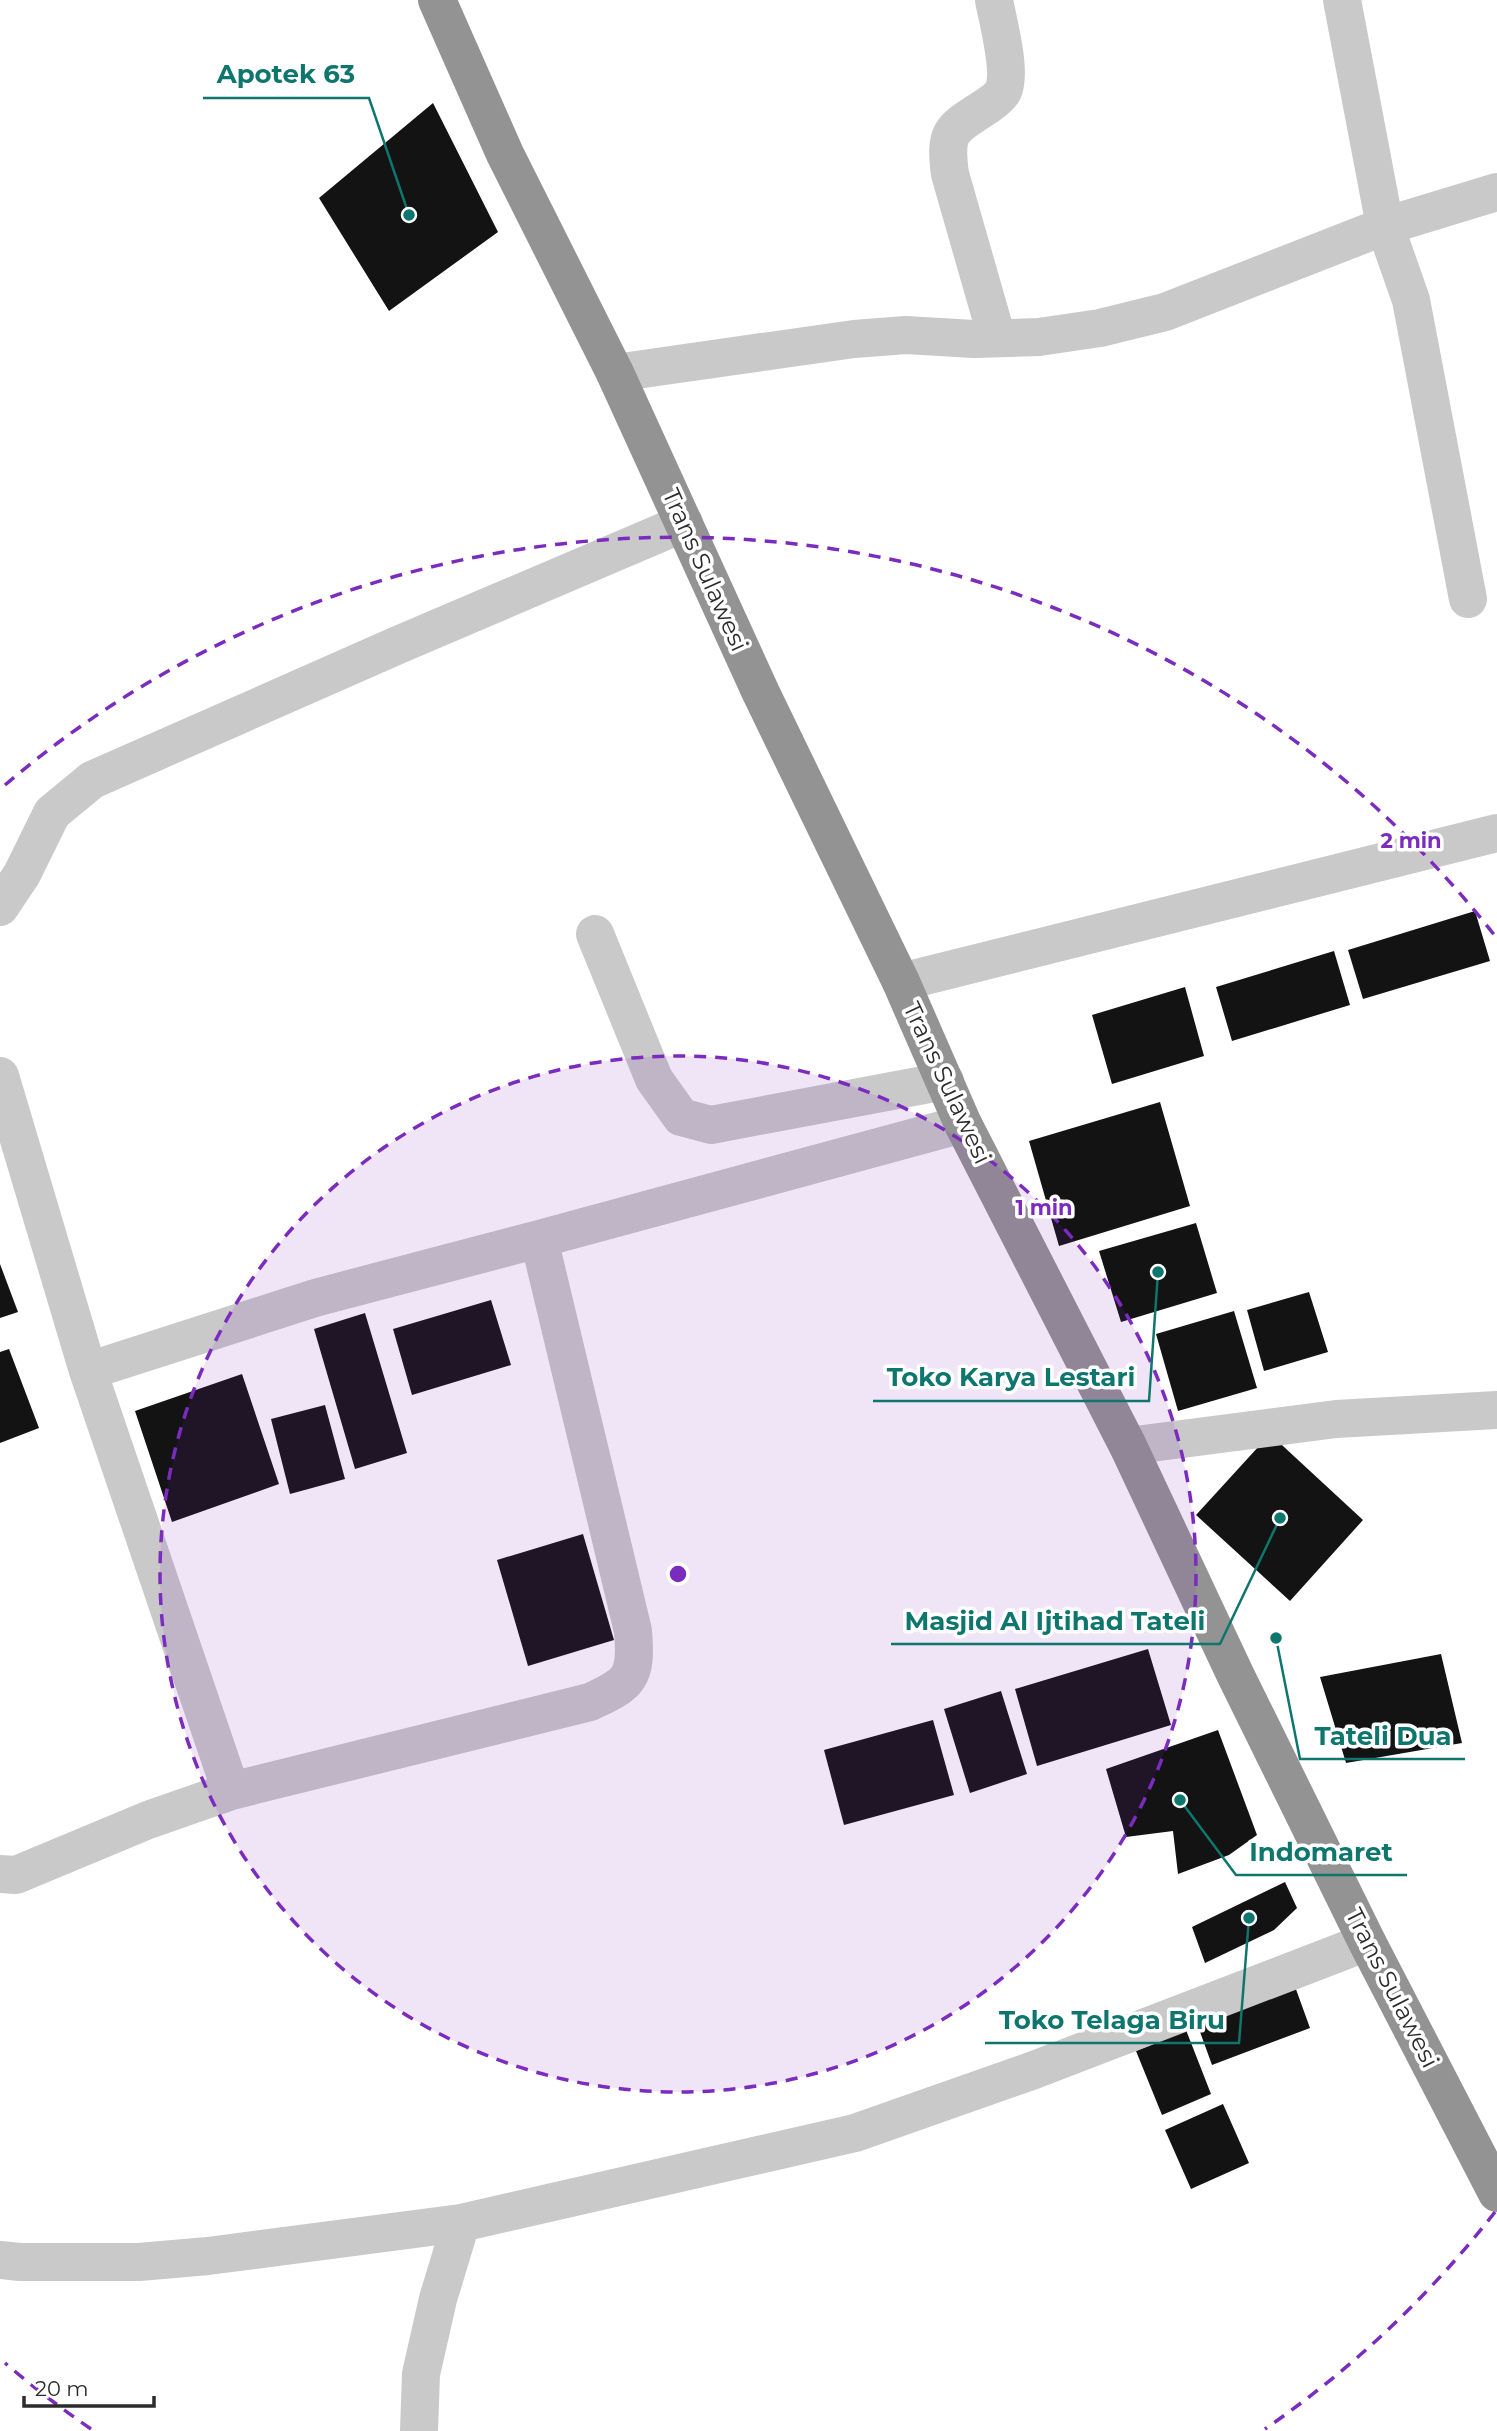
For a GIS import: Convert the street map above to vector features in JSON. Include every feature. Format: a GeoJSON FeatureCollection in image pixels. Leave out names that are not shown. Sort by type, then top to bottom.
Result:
{"type":"FeatureCollection","features":[{"type":"Feature","properties":{"kind":"highway","name":"Trans Sulawesi"},"geometry":{"type":"LineString","coordinates":[[438,0],[505,154],[615,373],[761,693],[901,982],[963,1124],[1128,1446],[1235,1674],[1367,1942],[1497,2193]]}},
{"type":"Feature","properties":{"kind":"street"},"geometry":{"type":"LineString","coordinates":[[994,0],[1006,69],[1003,90],[994,101],[955,127],[947,148],[950,174],[997,338]]}},
{"type":"Feature","properties":{"kind":"street"},"geometry":{"type":"LineString","coordinates":[[1342,0],[1385,226],[1411,300],[1468,598]]}},
{"type":"Feature","properties":{"kind":"street"},"geometry":{"type":"LineString","coordinates":[[615,373],[854,339],[906,335],[1039,337],[1100,328],[1165,312],[1385,226],[1497,191]]}},
{"type":"Feature","properties":{"kind":"street"},"geometry":{"type":"LineString","coordinates":[[0,906],[22,874],[52,813],[92,780],[684,523]]}},
{"type":"Feature","properties":{"kind":"street"},"geometry":{"type":"LineString","coordinates":[[901,982],[1497,833]]}},
{"type":"Feature","properties":{"kind":"street"},"geometry":{"type":"LineString","coordinates":[[594,934],[654,1079],[681,1117],[711,1125],[945,1081]]}},
{"type":"Feature","properties":{"kind":"street"},"geometry":{"type":"LineString","coordinates":[[0,1076],[88,1371],[232,1791]]}},
{"type":"Feature","properties":{"kind":"street"},"geometry":{"type":"LineString","coordinates":[[88,1371],[315,1298],[963,1124]]}},
{"type":"Feature","properties":{"kind":"street"},"geometry":{"type":"LineString","coordinates":[[0,1874],[16,1875],[148,1821],[232,1791],[590,1702],[619,1689],[629,1678],[635,1649],[633,1632],[539,1239]]}},
{"type":"Feature","properties":{"kind":"street"},"geometry":{"type":"LineString","coordinates":[[1128,1446],[1336,1419],[1497,1410]]}},
{"type":"Feature","properties":{"kind":"street"},"geometry":{"type":"LineString","coordinates":[[0,2260],[74,2263],[152,2261],[461,2223],[855,2133],[1034,2070],[1367,1942]]}},
{"type":"Feature","properties":{"kind":"street"},"geometry":{"type":"LineString","coordinates":[[419,2431],[421,2374],[438,2299],[461,2223]]}},
{"type":"Feature","properties":{"kind":"building"},"geometry":{"type":"Polygon","coordinates":[[[433,103],[498,232],[389,311],[319,198],[433,103]]]}},
{"type":"Feature","properties":{"kind":"building"},"geometry":{"type":"Polygon","coordinates":[[[1475,911],[1490,961],[1363,999],[1348,950],[1475,911]]]}},
{"type":"Feature","properties":{"kind":"building"},"geometry":{"type":"Polygon","coordinates":[[[1334,951],[1350,1005],[1232,1041],[1216,987],[1334,951]]]}},
{"type":"Feature","properties":{"kind":"building"},"geometry":{"type":"Polygon","coordinates":[[[1185,987],[1204,1056],[1112,1084],[1092,1015],[1185,987]]]}},
{"type":"Feature","properties":{"kind":"building"},"geometry":{"type":"Polygon","coordinates":[[[1160,1102],[1190,1206],[1059,1246],[1029,1141],[1160,1102]]]}},
{"type":"Feature","properties":{"kind":"building"},"geometry":{"type":"Polygon","coordinates":[[[1196,1223],[1217,1293],[1121,1322],[1099,1251],[1196,1223]]]}},
{"type":"Feature","properties":{"kind":"building"},"geometry":{"type":"Polygon","coordinates":[[[0,1264],[18,1312],[0,1318],[0,1264]]]}},
{"type":"Feature","properties":{"kind":"building"},"geometry":{"type":"Polygon","coordinates":[[[1309,1292],[1328,1352],[1264,1371],[1247,1310],[1309,1292]]]}},
{"type":"Feature","properties":{"kind":"building"},"geometry":{"type":"Polygon","coordinates":[[[491,1300],[511,1365],[412,1395],[393,1329],[491,1300]]]}},
{"type":"Feature","properties":{"kind":"building"},"geometry":{"type":"Polygon","coordinates":[[[1234,1311],[1257,1388],[1178,1411],[1156,1334],[1234,1311]]]}},
{"type":"Feature","properties":{"kind":"building"},"geometry":{"type":"Polygon","coordinates":[[[365,1313],[407,1453],[355,1469],[314,1329],[365,1313]]]}},
{"type":"Feature","properties":{"kind":"building"},"geometry":{"type":"Polygon","coordinates":[[[9,1349],[39,1428],[0,1443],[0,1352],[9,1349]]]}},
{"type":"Feature","properties":{"kind":"building"},"geometry":{"type":"Polygon","coordinates":[[[242,1374],[279,1484],[172,1522],[135,1411],[242,1374]]]}},
{"type":"Feature","properties":{"kind":"building"},"geometry":{"type":"Polygon","coordinates":[[[325,1405],[345,1479],[290,1494],[271,1419],[325,1405]]]}},
{"type":"Feature","properties":{"kind":"building"},"geometry":{"type":"Polygon","coordinates":[[[1270,1434],[1363,1520],[1290,1601],[1196,1515],[1270,1434]]]}},
{"type":"Feature","properties":{"kind":"building"},"geometry":{"type":"Polygon","coordinates":[[[583,1534],[614,1640],[528,1666],[497,1560],[583,1534]]]}},
{"type":"Feature","properties":{"kind":"building"},"geometry":{"type":"Polygon","coordinates":[[[1148,1649],[1171,1725],[1037,1766],[1015,1689],[1148,1649]]]}},
{"type":"Feature","properties":{"kind":"building"},"geometry":{"type":"Polygon","coordinates":[[[1441,1654],[1462,1743],[1346,1763],[1320,1677],[1441,1654]]]}},
{"type":"Feature","properties":{"kind":"building"},"geometry":{"type":"Polygon","coordinates":[[[1001,1691],[1027,1774],[970,1793],[944,1709],[1001,1691]]]}},
{"type":"Feature","properties":{"kind":"building"},"geometry":{"type":"Polygon","coordinates":[[[933,1720],[954,1795],[844,1825],[824,1750],[933,1720]]]}},
{"type":"Feature","properties":{"kind":"building"},"geometry":{"type":"Polygon","coordinates":[[[1218,1730],[1257,1835],[1229,1855],[1178,1874],[1173,1831],[1126,1837],[1106,1769],[1218,1730]]]}},
{"type":"Feature","properties":{"kind":"building"},"geometry":{"type":"Polygon","coordinates":[[[1285,1882],[1297,1908],[1274,1930],[1205,1963],[1192,1927],[1285,1882]]]}},
{"type":"Feature","properties":{"kind":"building"},"geometry":{"type":"Polygon","coordinates":[[[1293,1981],[1310,2028],[1212,2065],[1195,2018],[1293,1981]]]}},
{"type":"Feature","properties":{"kind":"building"},"geometry":{"type":"Polygon","coordinates":[[[1186,2030],[1211,2094],[1162,2115],[1136,2051],[1186,2030]]]}},
{"type":"Feature","properties":{"kind":"building"},"geometry":{"type":"Polygon","coordinates":[[[1223,2104],[1249,2163],[1191,2189],[1165,2130],[1223,2104]]]}},
{"type":"Feature","properties":{"kind":"place","name":"Apotek 63"},"geometry":{"type":"Point","coordinates":[409,215]}},
{"type":"Feature","properties":{"kind":"place","name":"Toko Karya Lestari"},"geometry":{"type":"Point","coordinates":[1158,1272]}},
{"type":"Feature","properties":{"kind":"place","name":"Masjid Al Ijtihad Tateli"},"geometry":{"type":"Point","coordinates":[1280,1518]}},
{"type":"Feature","properties":{"kind":"place","name":"Tateli Dua"},"geometry":{"type":"Point","coordinates":[1276,1638]}},
{"type":"Feature","properties":{"kind":"place","name":"Indomaret"},"geometry":{"type":"Point","coordinates":[1180,1800]}},
{"type":"Feature","properties":{"kind":"place","name":"Toko Telaga Biru"},"geometry":{"type":"Point","coordinates":[1249,1918]}}]}
